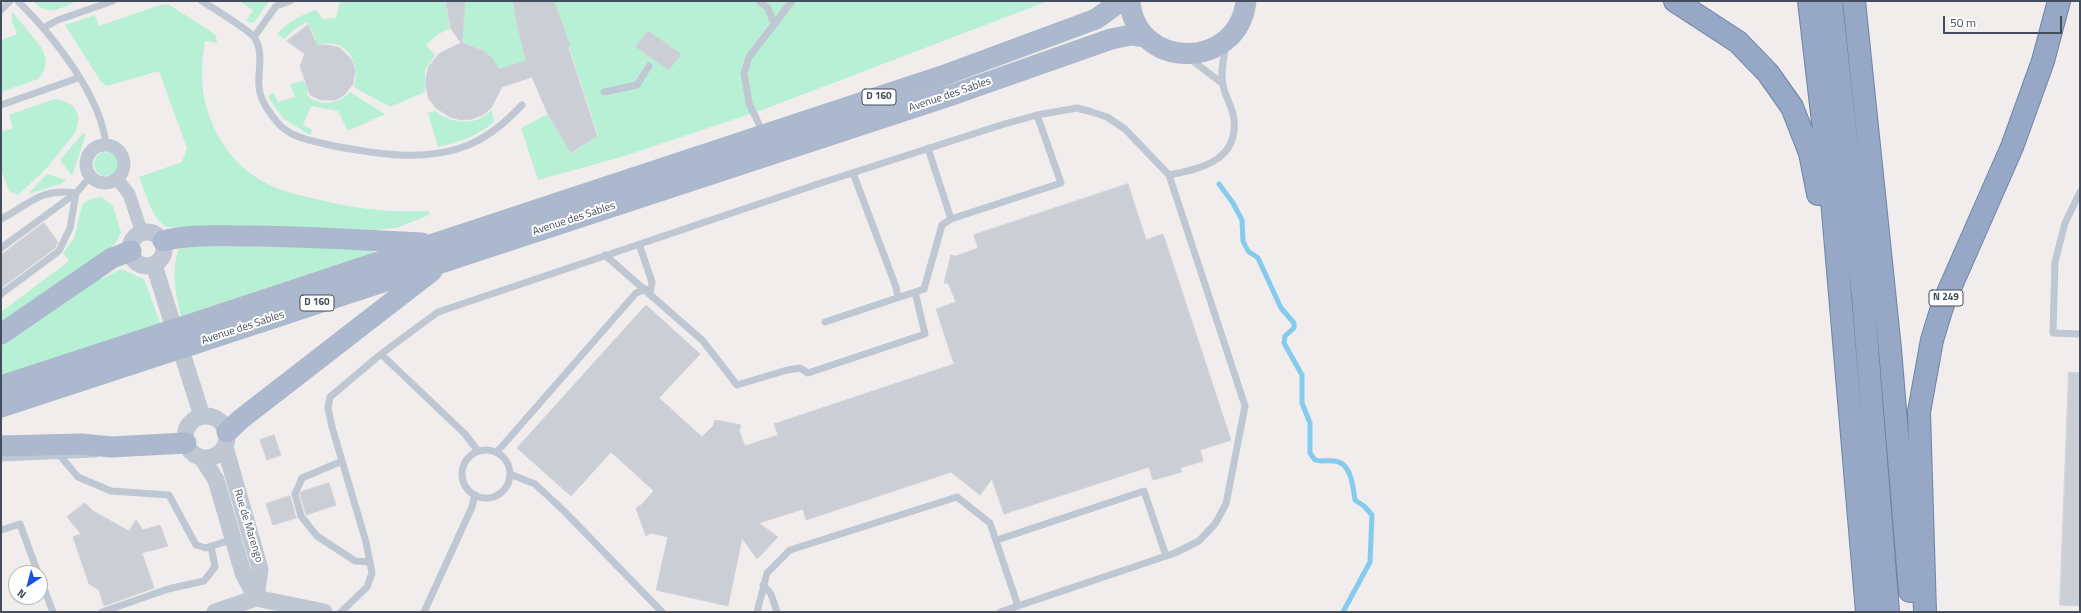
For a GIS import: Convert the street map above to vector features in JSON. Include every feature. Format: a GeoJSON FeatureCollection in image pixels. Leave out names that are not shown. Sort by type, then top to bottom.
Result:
{"type":"FeatureCollection","features":[{"type":"Feature","properties":{"kind":"highway"},"geometry":{"type":"LineString","coordinates":[[1675,1],[1738,42],[1768,73],[1792,107],[1810,153],[1820,206],[1830,276],[1841,298]]}},
{"type":"Feature","properties":{"kind":"highway"},"geometry":{"type":"LineString","coordinates":[[1809,1],[1841,298],[1867,612]]}},
{"type":"Feature","properties":{"kind":"highway"},"geometry":{"type":"LineString","coordinates":[[1830,1],[1862,296],[1888,612]]}},
{"type":"Feature","properties":{"kind":"highway"},"geometry":{"type":"LineString","coordinates":[[1854,1],[1890,349],[1912,612]]}},
{"type":"Feature","properties":{"kind":"highway","name":"N 249"},"geometry":{"type":"LineString","coordinates":[[1925,612],[1919,412],[1932,340],[1943,304],[2012,147],[2043,61],[2060,1]]}},
{"type":"Feature","properties":{"kind":"main road","name":"Avenue des Sables"},"geometry":{"type":"LineString","coordinates":[[439,253],[764,135],[942,76],[1020,48],[1096,19],[1121,1]]}},
{"type":"Feature","properties":{"kind":"main road"},"geometry":{"type":"LineString","coordinates":[[1130,1],[1133,16],[1146,37],[1164,49],[1184,55],[1207,52],[1227,40],[1241,22],[1248,4]]}},
{"type":"Feature","properties":{"kind":"main road","name":"Avenue des Sables"},"geometry":{"type":"LineString","coordinates":[[1,386],[166,342],[439,253],[942,98],[1111,39],[1131,35],[1146,37]]}},
{"type":"Feature","properties":{"kind":"main road"},"geometry":{"type":"LineString","coordinates":[[163,241],[176,237],[196,236],[273,236],[439,253]]}},
{"type":"Feature","properties":{"kind":"main road"},"geometry":{"type":"LineString","coordinates":[[1,334],[112,258],[131,251]]}},
{"type":"Feature","properties":{"kind":"main road"},"geometry":{"type":"LineString","coordinates":[[226,439],[241,419],[439,253]]}},
{"type":"Feature","properties":{"kind":"main road","name":"Avenue des Sables"},"geometry":{"type":"LineString","coordinates":[[1,407],[166,342]]}},
{"type":"Feature","properties":{"kind":"main road"},"geometry":{"type":"LineString","coordinates":[[1,446],[81,444],[111,447],[186,443]]}},
{"type":"Feature","properties":{"kind":"street"},"geometry":{"type":"LineString","coordinates":[[106,144],[117,148],[124,158],[124,169],[117,179],[111,182],[103,183],[91,176],[87,171],[87,158],[94,148],[106,144]]}},
{"type":"Feature","properties":{"kind":"street"},"geometry":{"type":"LineString","coordinates":[[117,179],[129,194],[142,232]]}},
{"type":"Feature","properties":{"kind":"street"},"geometry":{"type":"LineString","coordinates":[[142,232],[152,232],[163,241],[164,252],[159,262],[154,265],[149,266],[139,264],[132,256],[132,242],[142,232]]}},
{"type":"Feature","properties":{"kind":"street"},"geometry":{"type":"LineString","coordinates":[[154,265],[202,416],[190,423],[186,429],[186,443]]}},
{"type":"Feature","properties":{"kind":"street","name":"Rue de Marengo"},"geometry":{"type":"LineString","coordinates":[[202,416],[215,417],[225,426],[226,439],[260,569],[256,598]]}},
{"type":"Feature","properties":{"kind":"street"},"geometry":{"type":"LineString","coordinates":[[202,458],[215,456],[226,439]]}},
{"type":"Feature","properties":{"kind":"street","name":"Rue de Marengo"},"geometry":{"type":"LineString","coordinates":[[186,443],[192,452],[202,458],[216,480],[243,573],[256,598]]}},
{"type":"Feature","properties":{"kind":"street"},"geometry":{"type":"LineString","coordinates":[[215,612],[256,598],[324,612]]}},
{"type":"Feature","properties":{"kind":"lane"},"geometry":{"type":"LineString","coordinates":[[1,10],[10,1]]}},
{"type":"Feature","properties":{"kind":"lane"},"geometry":{"type":"LineString","coordinates":[[18,1],[43,28],[78,78],[99,114],[106,144]]}},
{"type":"Feature","properties":{"kind":"lane"},"geometry":{"type":"LineString","coordinates":[[43,28],[58,20],[113,1]]}},
{"type":"Feature","properties":{"kind":"lane"},"geometry":{"type":"LineString","coordinates":[[202,1],[254,37],[260,55],[258,82],[262,99],[278,123],[298,138],[371,153],[407,155],[434,153],[467,146],[508,120],[522,105]]}},
{"type":"Feature","properties":{"kind":"lane"},"geometry":{"type":"LineString","coordinates":[[254,37],[276,6],[290,1]]}},
{"type":"Feature","properties":{"kind":"lane"},"geometry":{"type":"LineString","coordinates":[[759,1],[768,8],[772,19],[776,23]]}},
{"type":"Feature","properties":{"kind":"lane"},"geometry":{"type":"LineString","coordinates":[[764,135],[749,103],[744,72],[749,56],[792,1]]}},
{"type":"Feature","properties":{"kind":"lane"},"geometry":{"type":"LineString","coordinates":[[1169,175],[1197,170],[1219,159],[1232,140],[1234,120],[1222,84],[1227,40]]}},
{"type":"Feature","properties":{"kind":"lane"},"geometry":{"type":"LineString","coordinates":[[1184,55],[1200,65],[1222,84]]}},
{"type":"Feature","properties":{"kind":"lane"},"geometry":{"type":"LineString","coordinates":[[604,92],[637,85],[650,66]]}},
{"type":"Feature","properties":{"kind":"lane"},"geometry":{"type":"LineString","coordinates":[[1,105],[78,78]]}},
{"type":"Feature","properties":{"kind":"lane"},"geometry":{"type":"LineString","coordinates":[[341,612],[367,587],[372,573],[366,542],[328,408],[330,396],[380,354],[438,312],[928,148],[1037,115],[1077,108],[1107,117],[1126,129],[1169,175],[1245,406],[1226,504],[1214,524],[1199,541],[1175,553],[1000,612]]}},
{"type":"Feature","properties":{"kind":"lane"},"geometry":{"type":"LineString","coordinates":[[825,322],[924,289],[942,225],[951,219],[1061,183],[1037,115]]}},
{"type":"Feature","properties":{"kind":"lane"},"geometry":{"type":"LineString","coordinates":[[928,148],[951,219]]}},
{"type":"Feature","properties":{"kind":"lane"},"geometry":{"type":"LineString","coordinates":[[853,173],[896,287],[898,297]]}},
{"type":"Feature","properties":{"kind":"lane"},"geometry":{"type":"LineString","coordinates":[[1,248],[76,193],[91,176]]}},
{"type":"Feature","properties":{"kind":"lane"},"geometry":{"type":"LineString","coordinates":[[1,218],[43,194],[60,191],[76,193]]}},
{"type":"Feature","properties":{"kind":"lane"},"geometry":{"type":"LineString","coordinates":[[2080,192],[2065,223],[2055,262],[2053,333],[2080,334]]}},
{"type":"Feature","properties":{"kind":"lane"},"geometry":{"type":"LineString","coordinates":[[1,294],[59,251],[70,228],[76,193]]}},
{"type":"Feature","properties":{"kind":"lane"},"geometry":{"type":"LineString","coordinates":[[638,244],[652,282],[648,291]]}},
{"type":"Feature","properties":{"kind":"lane"},"geometry":{"type":"LineString","coordinates":[[604,256],[648,291],[704,340],[737,385],[787,370],[800,368],[808,373],[925,334],[915,292]]}},
{"type":"Feature","properties":{"kind":"lane"},"geometry":{"type":"LineString","coordinates":[[497,452],[636,293],[648,291]]}},
{"type":"Feature","properties":{"kind":"lane"},"geometry":{"type":"LineString","coordinates":[[380,354],[465,434],[478,451]]}},
{"type":"Feature","properties":{"kind":"lane"},"geometry":{"type":"LineString","coordinates":[[1,458],[93,455],[111,447]]}},
{"type":"Feature","properties":{"kind":"lane"},"geometry":{"type":"LineString","coordinates":[[484,449],[497,452],[506,460],[510,474],[505,488],[499,494],[483,498],[475,495],[464,484],[462,476],[465,460],[478,451],[484,449]]}},
{"type":"Feature","properties":{"kind":"lane"},"geometry":{"type":"LineString","coordinates":[[61,457],[78,477],[111,492],[169,496],[196,545],[206,548],[234,539]]}},
{"type":"Feature","properties":{"kind":"lane"},"geometry":{"type":"LineString","coordinates":[[342,460],[302,478],[295,494],[300,516],[317,536],[354,561],[370,562]]}},
{"type":"Feature","properties":{"kind":"lane"},"geometry":{"type":"LineString","coordinates":[[510,474],[535,484],[564,511],[662,612]]}},
{"type":"Feature","properties":{"kind":"lane"},"geometry":{"type":"LineString","coordinates":[[997,540],[1144,491],[1166,556]]}},
{"type":"Feature","properties":{"kind":"lane"},"geometry":{"type":"LineString","coordinates":[[424,612],[472,507],[475,495]]}},
{"type":"Feature","properties":{"kind":"lane"},"geometry":{"type":"LineString","coordinates":[[757,612],[767,573],[790,550],[957,497],[990,523],[1018,606]]}},
{"type":"Feature","properties":{"kind":"lane"},"geometry":{"type":"LineString","coordinates":[[1,530],[20,524],[35,565]]}},
{"type":"Feature","properties":{"kind":"lane"},"geometry":{"type":"LineString","coordinates":[[102,612],[168,589],[204,582],[215,567],[211,546]]}},
{"type":"Feature","properties":{"kind":"lane"},"geometry":{"type":"LineString","coordinates":[[764,585],[771,594],[777,612]]}},
{"type":"Feature","properties":{"kind":"lane"},"geometry":{"type":"LineString","coordinates":[[48,599],[53,612]]}},
{"type":"Feature","properties":{"kind":"green space"},"geometry":{"type":"Polygon","coordinates":[[[33,1],[78,1],[59,9],[49,10],[44,9],[33,1]]]}},
{"type":"Feature","properties":{"kind":"green space"},"geometry":{"type":"Polygon","coordinates":[[[239,1],[270,1],[257,19],[252,23],[246,21],[253,10],[239,1]]]}},
{"type":"Feature","properties":{"kind":"green space"},"geometry":{"type":"Polygon","coordinates":[[[340,1],[445,1],[450,28],[437,35],[426,45],[435,55],[425,70],[425,92],[390,107],[354,87],[356,76],[353,58],[342,46],[324,43],[314,46],[312,43],[316,39],[307,22],[292,31],[285,39],[277,34],[295,19],[316,10],[323,19],[336,18],[340,1]]]}},
{"type":"Feature","properties":{"kind":"green space"},"geometry":{"type":"Polygon","coordinates":[[[465,1],[513,1],[526,61],[499,69],[484,51],[467,45],[461,45],[465,1]]]}},
{"type":"Feature","properties":{"kind":"green space"},"geometry":{"type":"Polygon","coordinates":[[[554,1],[1048,1],[762,110],[621,157],[538,180],[521,128],[548,114],[572,154],[598,135],[554,1]]]}},
{"type":"Feature","properties":{"kind":"green space"},"geometry":{"type":"Polygon","coordinates":[[[168,4],[216,35],[217,43],[205,41],[202,85],[205,102],[210,119],[227,150],[238,163],[251,174],[273,186],[307,197],[375,210],[429,211],[429,215],[397,228],[375,230],[167,227],[161,223],[153,212],[139,177],[182,162],[187,148],[159,71],[107,86],[101,82],[65,25],[95,15],[99,26],[160,5],[168,4]]]}},
{"type":"Feature","properties":{"kind":"green space"},"geometry":{"type":"Polygon","coordinates":[[[12,11],[41,47],[45,55],[46,64],[38,79],[1,92],[1,40],[17,34],[12,22],[12,11]]]}},
{"type":"Feature","properties":{"kind":"green space"},"geometry":{"type":"Polygon","coordinates":[[[303,81],[309,90],[306,94],[316,101],[322,103],[334,102],[350,92],[385,114],[348,131],[338,111],[311,106],[303,125],[313,130],[310,135],[284,119],[268,97],[273,92],[278,102],[295,97],[290,84],[303,81]]]}},
{"type":"Feature","properties":{"kind":"green space"},"geometry":{"type":"Polygon","coordinates":[[[54,99],[67,102],[72,105],[78,114],[78,126],[75,133],[45,170],[18,195],[9,191],[1,169],[1,132],[13,128],[9,115],[54,99]]]}},
{"type":"Feature","properties":{"kind":"green space"},"geometry":{"type":"Polygon","coordinates":[[[492,110],[494,122],[488,127],[468,138],[438,147],[428,113],[435,111],[442,116],[464,122],[479,119],[492,110]]]}},
{"type":"Feature","properties":{"kind":"green space"},"geometry":{"type":"Polygon","coordinates":[[[83,133],[86,134],[72,176],[60,160],[83,133]]]}},
{"type":"Feature","properties":{"kind":"green space"},"geometry":{"type":"Polygon","coordinates":[[[106,152],[114,156],[118,164],[114,172],[106,176],[98,172],[94,164],[98,156],[106,152]]]}},
{"type":"Feature","properties":{"kind":"green space"},"geometry":{"type":"Polygon","coordinates":[[[47,174],[67,180],[61,184],[28,194],[47,174]]]}},
{"type":"Feature","properties":{"kind":"green space"},"geometry":{"type":"Polygon","coordinates":[[[102,197],[113,206],[121,232],[115,244],[1,326],[1,312],[69,261],[63,253],[74,238],[82,205],[90,199],[102,197]]]}},
{"type":"Feature","properties":{"kind":"green space"},"geometry":{"type":"Polygon","coordinates":[[[193,246],[373,248],[374,253],[181,316],[175,282],[175,265],[179,248],[193,246]]]}},
{"type":"Feature","properties":{"kind":"green space"},"geometry":{"type":"Polygon","coordinates":[[[121,269],[144,279],[161,325],[1,376],[1,343],[99,277],[102,279],[121,269]]]}},
{"type":"Feature","properties":{"kind":"building"},"geometry":{"type":"Polygon","coordinates":[[[446,1],[465,1],[462,43],[484,51],[493,59],[499,69],[526,61],[513,1],[554,1],[570,46],[568,47],[597,136],[571,153],[548,114],[532,77],[502,87],[491,108],[483,115],[472,119],[461,120],[450,117],[436,108],[429,99],[426,88],[426,77],[429,66],[440,53],[461,43],[451,29],[446,1]]]}},
{"type":"Feature","properties":{"kind":"building"},"geometry":{"type":"Polygon","coordinates":[[[308,25],[317,45],[329,45],[340,48],[352,60],[355,70],[353,84],[344,95],[335,100],[321,100],[310,95],[300,66],[305,54],[287,41],[308,25]]]}},
{"type":"Feature","properties":{"kind":"building"},"geometry":{"type":"Polygon","coordinates":[[[648,31],[681,54],[669,70],[636,47],[648,31]]]}},
{"type":"Feature","properties":{"kind":"building"},"geometry":{"type":"Polygon","coordinates":[[[1128,184],[1146,240],[1163,234],[1231,440],[1200,450],[1203,461],[1180,468],[1182,472],[1153,480],[1149,467],[1004,514],[992,479],[980,495],[951,472],[806,520],[803,509],[759,523],[778,537],[757,559],[742,538],[728,606],[656,590],[668,537],[651,533],[646,536],[636,508],[641,505],[654,491],[611,452],[571,496],[517,448],[646,305],[700,354],[659,398],[702,437],[713,426],[715,420],[741,425],[739,431],[745,446],[778,435],[774,424],[954,364],[936,309],[956,302],[948,283],[944,283],[951,255],[956,256],[978,248],[974,235],[1128,184]]]}},
{"type":"Feature","properties":{"kind":"building"},"geometry":{"type":"Polygon","coordinates":[[[44,223],[58,242],[55,248],[1,288],[1,255],[44,223]]]}},
{"type":"Feature","properties":{"kind":"building"},"geometry":{"type":"Polygon","coordinates":[[[2069,372],[2080,373],[2080,606],[2060,605],[2069,372]]]}},
{"type":"Feature","properties":{"kind":"building"},"geometry":{"type":"Polygon","coordinates":[[[274,435],[281,455],[267,460],[260,440],[274,435]]]}},
{"type":"Feature","properties":{"kind":"building"},"geometry":{"type":"Polygon","coordinates":[[[329,483],[336,505],[306,515],[300,494],[301,492],[329,483]]]}},
{"type":"Feature","properties":{"kind":"building"},"geometry":{"type":"Polygon","coordinates":[[[290,496],[296,518],[273,525],[266,504],[290,496]]]}},
{"type":"Feature","properties":{"kind":"building"},"geometry":{"type":"Polygon","coordinates":[[[85,503],[93,511],[129,531],[136,520],[143,530],[160,525],[168,546],[142,553],[154,588],[104,606],[99,590],[89,584],[73,537],[81,534],[67,517],[85,503]]]}},
{"type":"Feature","properties":{"kind":"waterway"},"geometry":{"type":"LineString","coordinates":[[1219,184],[1233,203],[1242,220],[1243,241],[1248,251],[1258,258],[1281,308],[1294,323],[1294,328],[1285,336],[1284,343],[1302,375],[1302,403],[1310,423],[1310,453],[1315,460],[1340,462],[1348,470],[1355,500],[1364,506],[1372,515],[1370,562],[1343,612]]}}]}
